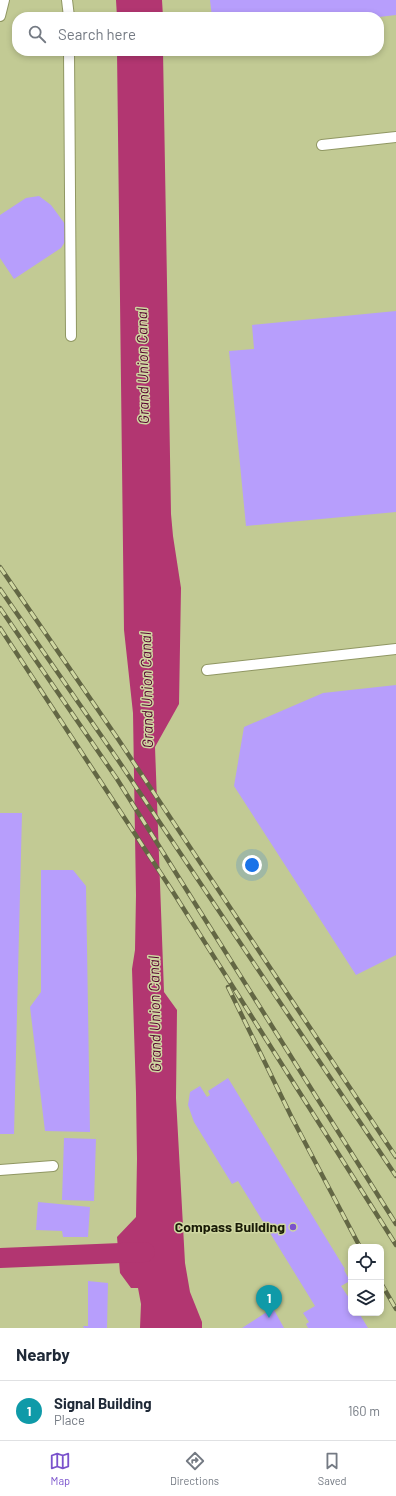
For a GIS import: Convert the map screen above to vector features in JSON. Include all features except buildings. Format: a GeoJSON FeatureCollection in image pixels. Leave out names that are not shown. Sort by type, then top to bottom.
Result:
{"type":"FeatureCollection","features":[{"type":"Feature","properties":{"kind":"lane"},"geometry":{"type":"LineString","coordinates":[[0,16],[4,0]]}},
{"type":"Feature","properties":{"kind":"lane"},"geometry":{"type":"LineString","coordinates":[[67,0],[68,12]]}},
{"type":"Feature","properties":{"kind":"lane"},"geometry":{"type":"LineString","coordinates":[[69,56],[70,336]]}},
{"type":"Feature","properties":{"kind":"lane"},"geometry":{"type":"LineString","coordinates":[[322,145],[396,137]]}},
{"type":"Feature","properties":{"kind":"lane"},"geometry":{"type":"LineString","coordinates":[[207,670],[396,648]]}},
{"type":"Feature","properties":{"kind":"lane"},"geometry":{"type":"LineString","coordinates":[[0,1170],[53,1166]]}},
{"type":"Feature","properties":{"kind":"water"},"geometry":{"type":"Polygon","coordinates":[[[116,0],[162,0],[163,12],[117,12],[116,0]]]}},
{"type":"Feature","properties":{"kind":"water","name":"Grand Union Canal"},"geometry":{"type":"Polygon","coordinates":[[[117,56],[163,56],[171,514],[181,588],[179,704],[155,747],[164,992],[177,1010],[176,1098],[185,1263],[190,1292],[202,1322],[202,1328],[140,1328],[141,1304],[138,1288],[131,1288],[120,1273],[117,1237],[136,1217],[137,1159],[132,969],[135,950],[136,895],[133,713],[124,630],[117,56]]]}},
{"type":"Feature","properties":{"kind":"waterway"},"geometry":{"type":"LineString","coordinates":[[0,1258],[145,1252]]}},
{"type":"Feature","properties":{"kind":"railway"},"geometry":{"type":"LineString","coordinates":[[0,567],[118,739],[396,1157]]}},
{"type":"Feature","properties":{"kind":"railway"},"geometry":{"type":"LineString","coordinates":[[0,589],[118,760],[396,1176]]}},
{"type":"Feature","properties":{"kind":"railway"},"geometry":{"type":"LineString","coordinates":[[0,608],[117,779],[396,1224]]}},
{"type":"Feature","properties":{"kind":"railway"},"geometry":{"type":"LineString","coordinates":[[0,628],[173,892],[396,1245]]}},
{"type":"Feature","properties":{"kind":"railway"},"geometry":{"type":"LineString","coordinates":[[228,987],[291,1116],[358,1244]]}},
{"type":"Feature","properties":{"kind":"railway"},"geometry":{"type":"LineString","coordinates":[[384,1288],[396,1309]]}},
{"type":"Feature","properties":{"kind":"place","name":"Compass Building"},"geometry":{"type":"Point","coordinates":[293,1227]}},
{"type":"Feature","properties":{"kind":"place","name":"Signal Building"},"geometry":{"type":"Point","coordinates":[269,1318]}}]}
